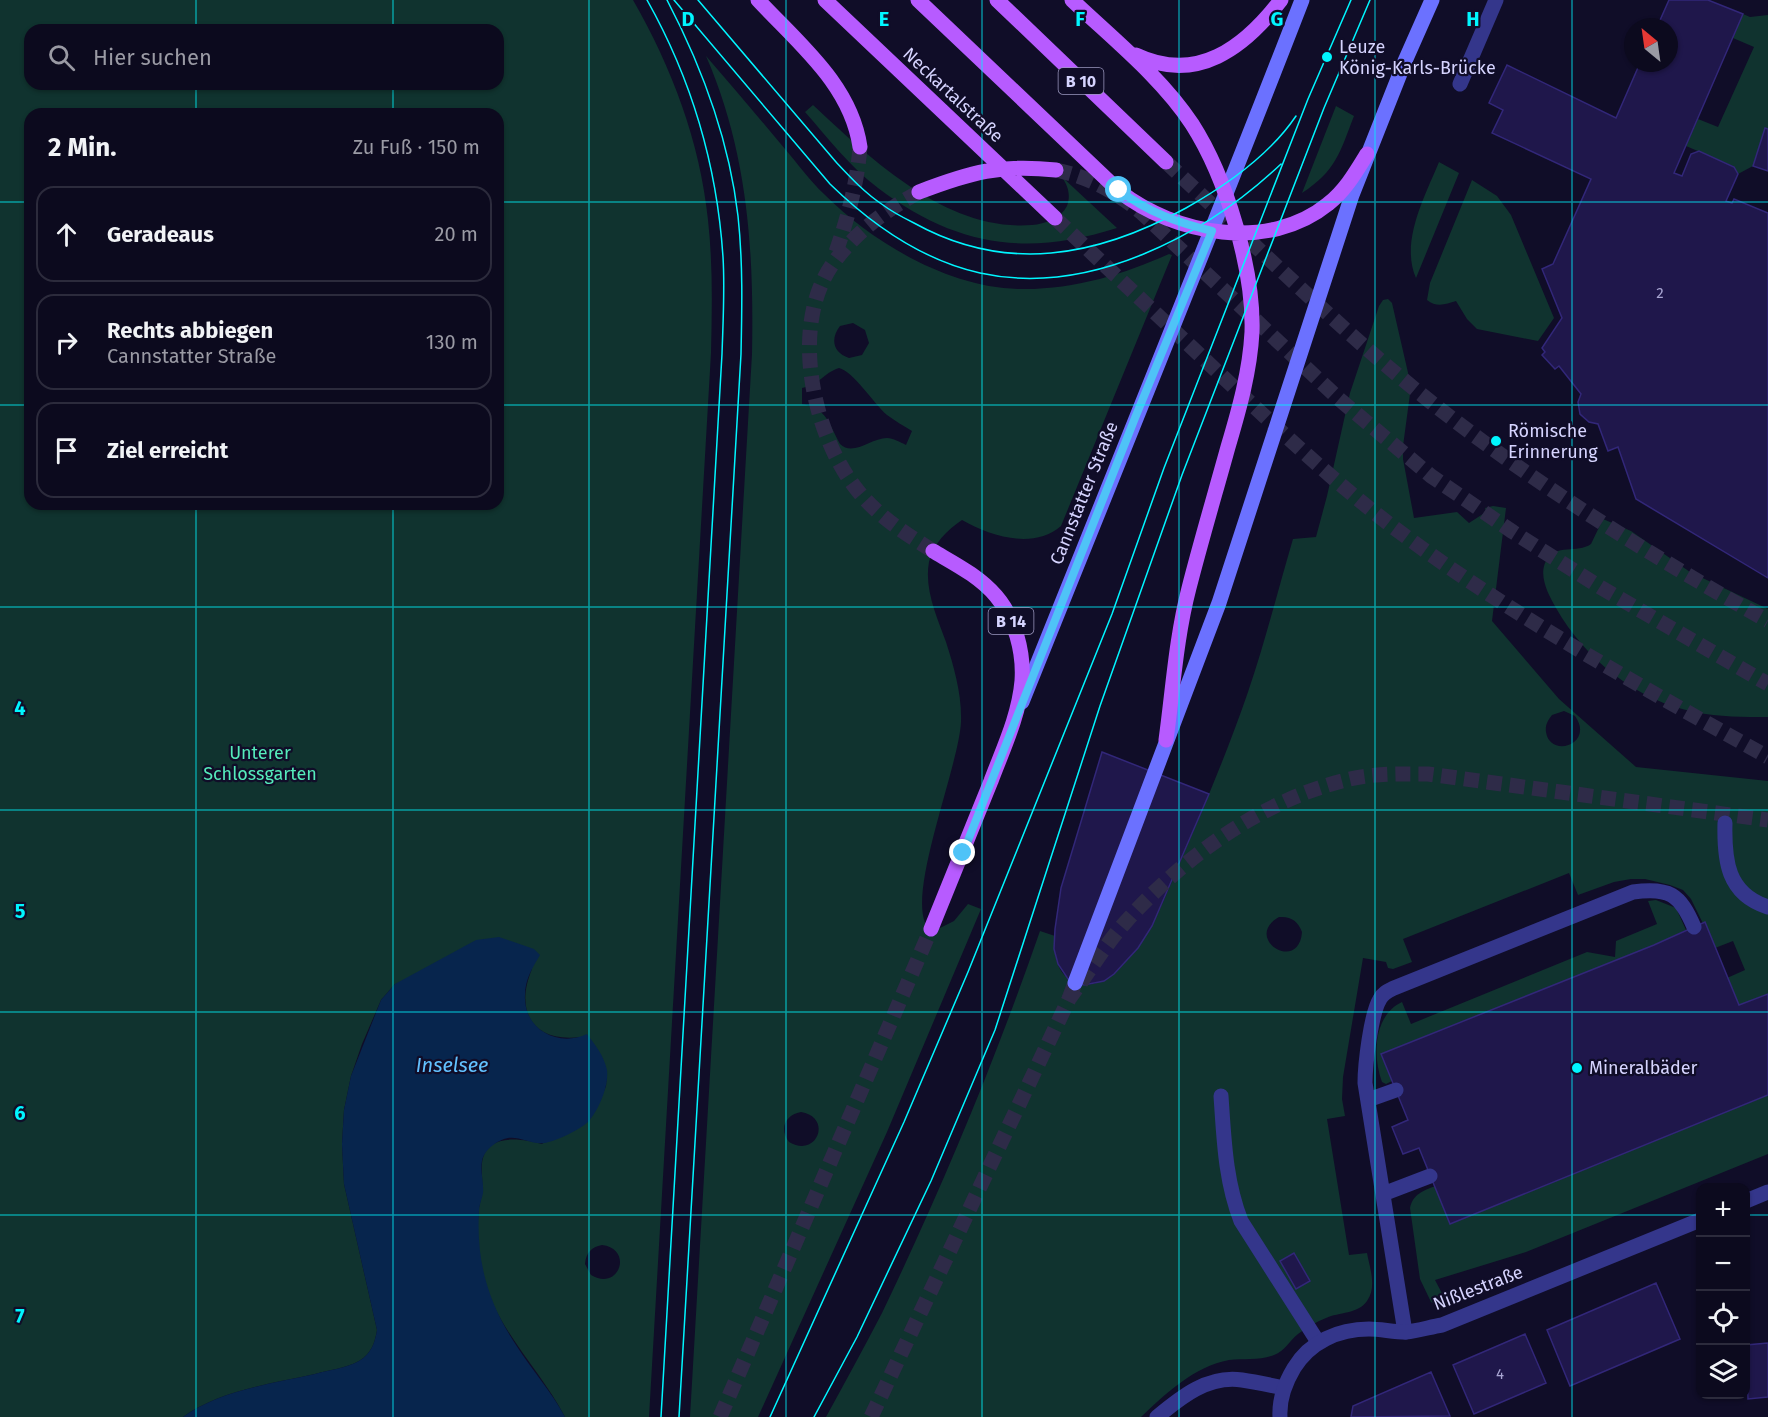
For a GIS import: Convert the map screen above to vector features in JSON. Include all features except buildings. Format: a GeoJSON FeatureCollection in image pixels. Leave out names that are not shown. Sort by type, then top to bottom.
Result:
{"type":"FeatureCollection","features":[{"type":"Feature","properties":{"kind":"main road"},"geometry":{"type":"LineString","coordinates":[[758,0],[801,44],[836,85],[855,120],[861,147]]}},
{"type":"Feature","properties":{"kind":"main road","name":"Neckartalstraße"},"geometry":{"type":"LineString","coordinates":[[825,0],[1055,218]]}},
{"type":"Feature","properties":{"kind":"main road"},"geometry":{"type":"LineString","coordinates":[[918,0],[1127,197],[1167,218],[1212,231],[1237,233],[1277,229],[1305,219],[1339,195],[1367,154]]}},
{"type":"Feature","properties":{"kind":"main road","name":"B 10"},"geometry":{"type":"LineString","coordinates":[[997,0],[1166,162]]}},
{"type":"Feature","properties":{"kind":"main road"},"geometry":{"type":"LineString","coordinates":[[1072,0],[1166,90],[1203,144],[1224,191],[1237,233],[1250,299],[1252,331],[1246,376],[1184,610],[1166,741]]}},
{"type":"Feature","properties":{"kind":"main road"},"geometry":{"type":"LineString","coordinates":[[1123,48],[1151,62],[1181,66],[1210,60],[1247,38],[1281,0]]}},
{"type":"Feature","properties":{"kind":"main road","name":"Cannstatter Straße"},"geometry":{"type":"LineString","coordinates":[[931,929],[1212,231],[1224,191],[1302,0]]}},
{"type":"Feature","properties":{"kind":"main road"},"geometry":{"type":"LineString","coordinates":[[1075,983],[1219,603],[1367,154],[1432,0]]}},
{"type":"Feature","properties":{"kind":"main road"},"geometry":{"type":"LineString","coordinates":[[919,192],[972,173],[1002,168],[1027,167],[1056,171]]}},
{"type":"Feature","properties":{"kind":"main road","name":"B 14"},"geometry":{"type":"LineString","coordinates":[[933,551],[976,578],[996,596],[1011,621],[1018,646],[1022,681],[1013,725]]}},
{"type":"Feature","properties":{"kind":"street"},"geometry":{"type":"LineString","coordinates":[[1460,84],[1496,0]]}},
{"type":"Feature","properties":{"kind":"street"},"geometry":{"type":"LineString","coordinates":[[1725,823],[1725,850],[1730,875],[1742,892],[1768,907]]}},
{"type":"Feature","properties":{"kind":"street"},"geometry":{"type":"LineString","coordinates":[[1405,1332],[1365,1071],[1380,999],[1390,990],[1633,892],[1658,890],[1672,894],[1686,908],[1694,927]]}},
{"type":"Feature","properties":{"kind":"street"},"geometry":{"type":"LineString","coordinates":[[1368,1100],[1396,1090]]}},
{"type":"Feature","properties":{"kind":"street"},"geometry":{"type":"LineString","coordinates":[[1221,1096],[1227,1171],[1234,1204],[1250,1237],[1318,1342]]}},
{"type":"Feature","properties":{"kind":"street"},"geometry":{"type":"LineString","coordinates":[[1383,1194],[1430,1176]]}},
{"type":"Feature","properties":{"kind":"street"},"geometry":{"type":"LineString","coordinates":[[1750,1199],[1768,1192]]}},
{"type":"Feature","properties":{"kind":"street","name":"Nißlestraße"},"geometry":{"type":"LineString","coordinates":[[1284,1388],[1297,1363],[1318,1342],[1330,1336],[1355,1330],[1405,1332],[1442,1324],[1696,1222]]}},
{"type":"Feature","properties":{"kind":"street"},"geometry":{"type":"LineString","coordinates":[[1157,1417],[1180,1398],[1213,1382],[1241,1379],[1284,1388],[1280,1417]]}},
{"type":"Feature","properties":{"kind":"green space","name":"Unterer Schlossgarten"},"geometry":{"type":"Polygon","coordinates":[[[0,0],[633,0],[672,79],[691,134],[704,191],[710,237],[712,287],[711,353],[649,1417],[565,1417],[504,1324],[485,1284],[478,1249],[478,1215],[482,1192],[482,1163],[485,1153],[490,1146],[506,1140],[525,1140],[542,1144],[599,1103],[606,1086],[607,1072],[581,1037],[564,1038],[551,1035],[532,1021],[525,999],[532,969],[395,984],[381,1000],[362,1044],[351,1076],[344,1110],[342,1144],[344,1184],[377,1330],[372,1348],[367,1355],[343,1367],[229,1394],[183,1417],[0,1417],[0,0]],[[602,1245],[590,1251],[585,1264],[591,1275],[601,1279],[615,1274],[620,1261],[618,1254],[612,1248],[602,1245]]]}},
{"type":"Feature","properties":{"kind":"green space"},"geometry":{"type":"Polygon","coordinates":[[[1743,14],[1750,17],[1768,15],[1768,129],[1765,129],[1753,166],[1738,174],[1733,166],[1686,146],[1698,119],[1718,127],[1754,47],[1733,38],[1743,14]]]}},
{"type":"Feature","properties":{"kind":"green space"},"geometry":{"type":"Polygon","coordinates":[[[706,56],[814,184],[844,212],[865,229],[914,260],[966,281],[993,287],[1020,289],[1059,287],[1115,275],[1169,254],[1172,255],[1061,526],[1050,533],[1025,539],[998,535],[962,520],[941,538],[931,555],[928,582],[935,613],[955,671],[961,722],[952,768],[928,859],[922,910],[927,926],[936,930],[954,921],[968,904],[981,909],[887,1132],[758,1417],[690,1417],[752,354],[752,277],[745,202],[740,165],[720,92],[706,56]],[[853,323],[840,326],[834,341],[839,353],[849,358],[862,355],[869,343],[865,330],[853,323]],[[839,368],[813,384],[802,388],[802,404],[822,413],[840,444],[851,449],[887,438],[906,445],[912,431],[887,415],[845,370],[839,368]],[[801,1112],[785,1123],[784,1132],[789,1142],[799,1146],[807,1145],[818,1135],[817,1121],[811,1115],[801,1112]]]}},
{"type":"Feature","properties":{"kind":"green space"},"geometry":{"type":"Polygon","coordinates":[[[813,105],[885,169],[912,188],[970,217],[1001,224],[1032,225],[1052,220],[1061,214],[1069,198],[1061,176],[1117,228],[1084,237],[1052,242],[1022,243],[992,241],[963,234],[935,223],[907,208],[858,171],[805,112],[813,105]]]}},
{"type":"Feature","properties":{"kind":"green space"},"geometry":{"type":"Polygon","coordinates":[[[1336,106],[1354,116],[1345,140],[1330,168],[1302,193],[1336,106]]]}},
{"type":"Feature","properties":{"kind":"green space"},"geometry":{"type":"Polygon","coordinates":[[[1439,162],[1459,173],[1416,278],[1412,264],[1413,234],[1421,204],[1439,162]]]}},
{"type":"Feature","properties":{"kind":"green space"},"geometry":{"type":"Polygon","coordinates":[[[1472,180],[1497,196],[1511,215],[1554,318],[1538,341],[1477,329],[1467,319],[1456,301],[1438,305],[1427,300],[1430,283],[1472,180]]]}},
{"type":"Feature","properties":{"kind":"green space"},"geometry":{"type":"Polygon","coordinates":[[[1388,299],[1392,303],[1409,377],[1410,394],[1403,459],[1414,518],[1457,512],[1469,523],[1486,512],[1485,508],[1493,506],[1506,508],[1492,621],[1559,699],[1636,767],[1768,781],[1768,994],[1739,1005],[1727,978],[1745,970],[1733,941],[1715,948],[1691,899],[1683,890],[1645,879],[1614,882],[1578,895],[1569,873],[1403,939],[1412,962],[1393,969],[1388,968],[1386,962],[1363,958],[1343,1077],[1342,1099],[1345,1116],[1327,1119],[1349,1255],[1367,1253],[1371,1272],[1372,1290],[1363,1305],[1354,1311],[1331,1316],[1311,1325],[1274,1355],[1257,1359],[1229,1360],[1204,1368],[1170,1390],[1141,1417],[826,1417],[882,1313],[926,1219],[986,1076],[1040,931],[1055,936],[1056,959],[1060,970],[1078,984],[1088,985],[1107,978],[1124,963],[1138,947],[1158,913],[1241,713],[1293,539],[1316,537],[1350,393],[1383,300],[1388,299]],[[1564,711],[1552,715],[1547,723],[1546,732],[1549,740],[1555,745],[1570,745],[1579,734],[1580,726],[1575,716],[1564,711]],[[1279,917],[1269,925],[1267,934],[1269,942],[1284,951],[1292,950],[1299,944],[1302,932],[1294,920],[1279,917]]]}},
{"type":"Feature","properties":{"kind":"green space"},"geometry":{"type":"Polygon","coordinates":[[[1603,519],[1631,531],[1690,572],[1768,609],[1768,717],[1713,715],[1695,712],[1653,698],[1633,688],[1615,675],[1582,644],[1550,598],[1545,586],[1544,567],[1546,561],[1555,552],[1591,544],[1603,519]]]}},
{"type":"Feature","properties":{"kind":"green space"},"geometry":{"type":"Polygon","coordinates":[[[1656,900],[1676,908],[1686,930],[1654,945],[1381,1054],[1392,1081],[1386,1084],[1382,1082],[1377,1060],[1378,1037],[1386,1016],[1402,1002],[1411,1024],[1587,952],[1615,957],[1616,941],[1657,924],[1648,901],[1656,900]]]}},
{"type":"Feature","properties":{"kind":"green space"},"geometry":{"type":"Polygon","coordinates":[[[1768,1095],[1768,1154],[1526,1252],[1435,1280],[1446,1301],[1436,1305],[1431,1302],[1420,1279],[1410,1208],[1413,1199],[1423,1191],[1435,1186],[1450,1224],[1768,1095]]]}},
{"type":"Feature","properties":{"kind":"water","name":"Inselsee"},"geometry":{"type":"Polygon","coordinates":[[[499,937],[534,949],[540,955],[525,989],[526,1007],[536,1026],[554,1037],[565,1039],[587,1034],[602,1056],[607,1070],[600,1104],[589,1121],[561,1138],[549,1142],[535,1143],[521,1139],[504,1139],[488,1149],[483,1157],[482,1165],[483,1195],[479,1209],[480,1247],[491,1297],[506,1329],[565,1417],[183,1417],[229,1394],[349,1365],[359,1361],[369,1352],[374,1344],[377,1330],[344,1184],[342,1144],[344,1110],[351,1076],[381,1000],[395,984],[476,940],[499,937]]]}},
{"type":"Feature","properties":{"kind":"tunnel"},"geometry":{"type":"LineString","coordinates":[[836,252],[857,174],[860,147]]}},
{"type":"Feature","properties":{"kind":"tunnel"},"geometry":{"type":"LineString","coordinates":[[1166,162],[1347,331],[1418,392],[1466,429],[1563,498],[1716,592],[1768,621]]}},
{"type":"Feature","properties":{"kind":"tunnel"},"geometry":{"type":"LineString","coordinates":[[1056,170],[1102,186],[1142,213],[1339,399],[1431,476],[1600,587],[1768,684]]}},
{"type":"Feature","properties":{"kind":"tunnel"},"geometry":{"type":"LineString","coordinates":[[919,192],[871,223],[832,265],[819,290],[812,319],[809,349],[812,381],[819,412],[842,468],[858,491],[875,509],[933,551]]}},
{"type":"Feature","properties":{"kind":"tunnel"},"geometry":{"type":"LineString","coordinates":[[1055,218],[1285,435],[1393,527],[1529,620],[1768,757]]}},
{"type":"Feature","properties":{"kind":"tunnel"},"geometry":{"type":"LineString","coordinates":[[871,1417],[1069,999],[1102,952],[1145,901],[1169,878],[1222,837],[1250,819],[1311,791],[1353,778],[1395,774],[1428,774],[1768,820]]}},
{"type":"Feature","properties":{"kind":"tunnel"},"geometry":{"type":"LineString","coordinates":[[720,1417],[931,929]]}},
{"type":"Feature","properties":{"kind":"tunnel"},"geometry":{"type":"LineString","coordinates":[[1069,999],[1075,983]]}},
{"type":"Feature","properties":{"kind":"tram line"},"geometry":{"type":"LineString","coordinates":[[647,0],[677,61],[700,124],[715,190],[724,281],[722,354],[661,1417]]}},
{"type":"Feature","properties":{"kind":"tram line"},"geometry":{"type":"LineString","coordinates":[[667,0],[703,78],[721,132],[734,187],[738,216],[742,285],[741,354],[679,1417]]}},
{"type":"Feature","properties":{"kind":"tram line"},"geometry":{"type":"LineString","coordinates":[[674,0],[830,184],[846,199],[880,226],[918,250],[980,273],[1021,278],[1062,276],[1103,268],[1142,254],[1181,236],[1217,215],[1281,164]]}},
{"type":"Feature","properties":{"kind":"tram line"},"geometry":{"type":"LineString","coordinates":[[698,0],[836,162],[864,190],[890,210],[914,223],[948,239],[983,249],[1017,254],[1051,253],[1085,248],[1153,225],[1186,208],[1232,179],[1260,157],[1296,116]]}},
{"type":"Feature","properties":{"kind":"tram line"},"geometry":{"type":"LineString","coordinates":[[770,1417],[904,1122],[968,972],[1112,614],[1164,468],[1308,99],[1351,0]]}},
{"type":"Feature","properties":{"kind":"tram line"},"geometry":{"type":"LineString","coordinates":[[814,1417],[857,1337],[931,1181],[995,1030],[1100,706],[1182,475],[1324,108],[1370,0]]}},
{"type":"Feature","properties":{"kind":"place","name":"Leuze König-Karls-Brücke"},"geometry":{"type":"Point","coordinates":[1327,57]}},
{"type":"Feature","properties":{"kind":"place","name":"Römische Erinnerung"},"geometry":{"type":"Point","coordinates":[1496,441]}},
{"type":"Feature","properties":{"kind":"place","name":"Mineralbäder"},"geometry":{"type":"Point","coordinates":[1577,1068]}},
{"type":"Feature","properties":{"kind":"route"},"geometry":{"type":"LineString","coordinates":[[963,853],[1135,418],[1212,231],[1155,213],[1119,190]]}}]}
